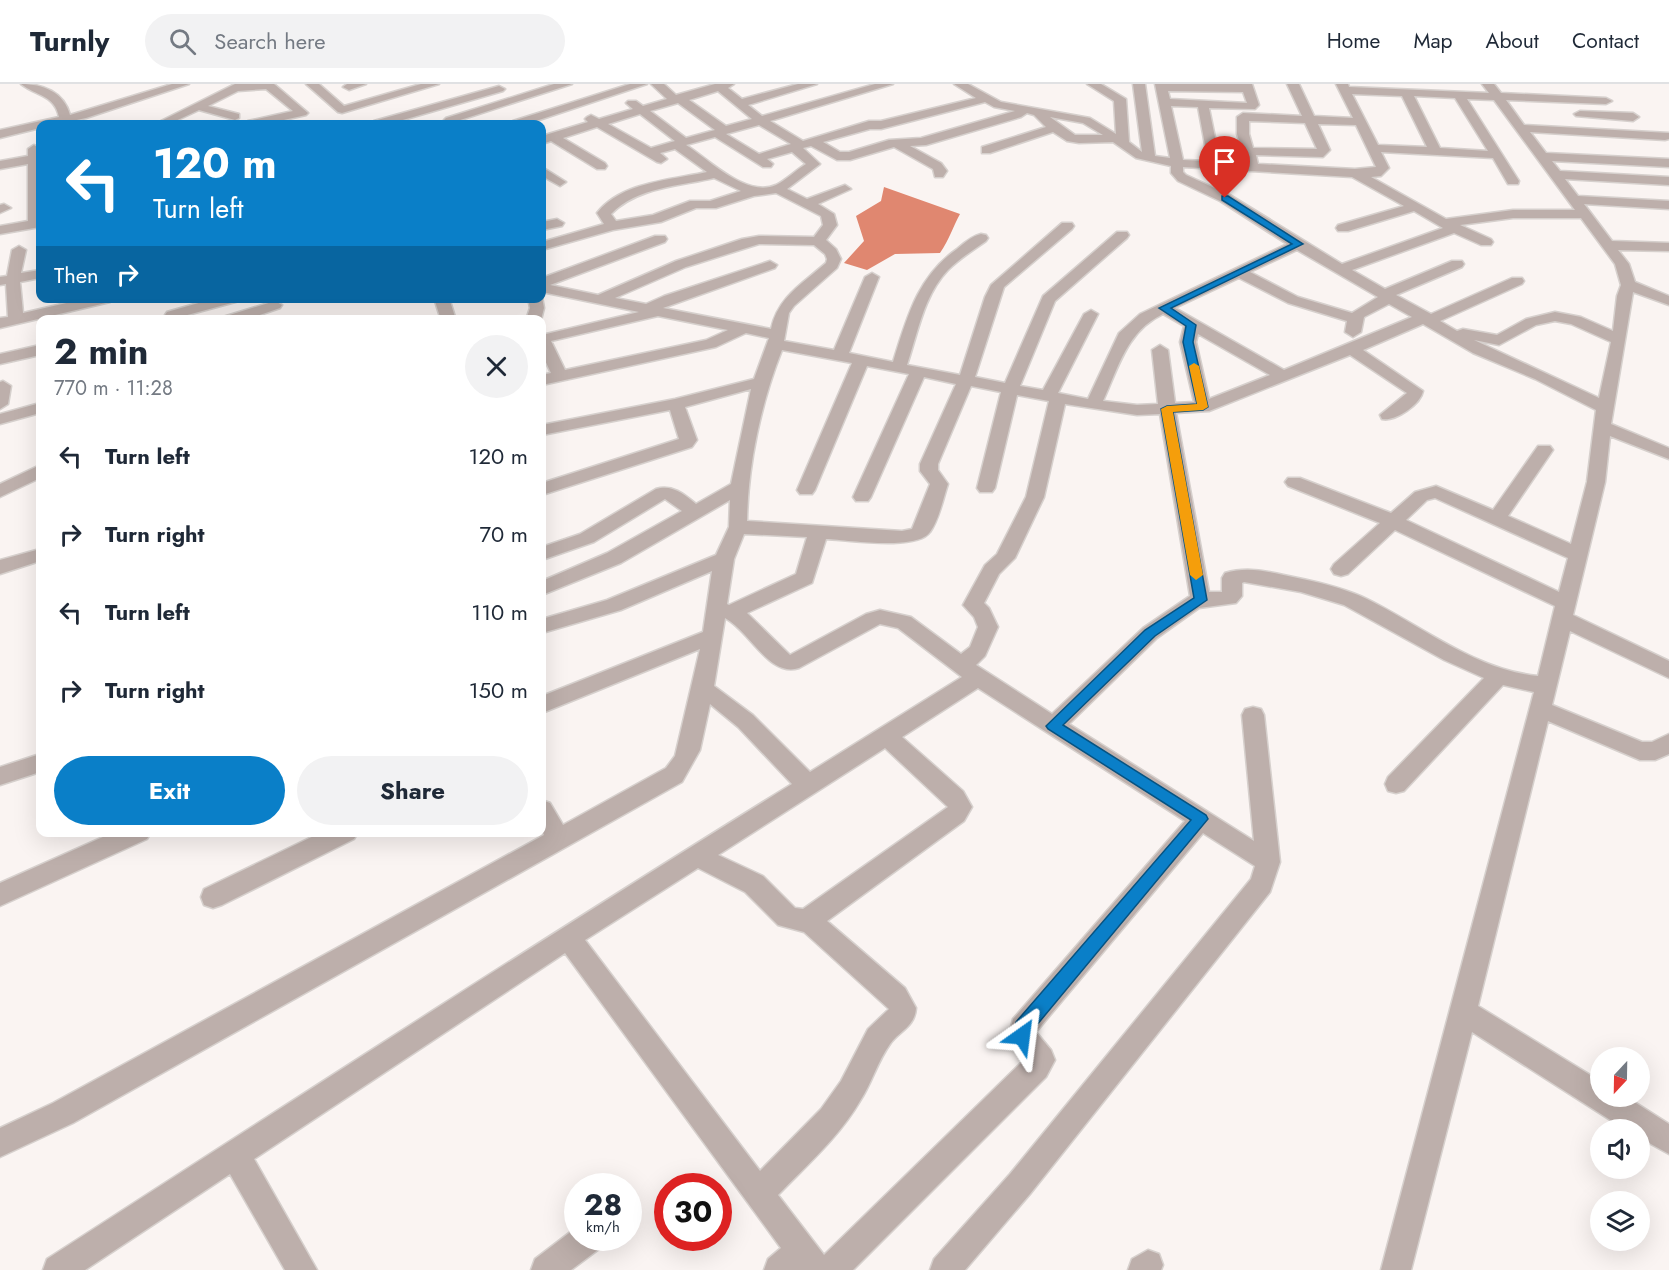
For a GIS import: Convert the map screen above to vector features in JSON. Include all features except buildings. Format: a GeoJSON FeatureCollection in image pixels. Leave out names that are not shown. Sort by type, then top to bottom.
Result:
{"type":"FeatureCollection","features":[{"type":"Feature","properties":{"kind":"street"},"geometry":{"type":"LineString","coordinates":[[32,86],[59,84]]}},
{"type":"Feature","properties":{"kind":"street"},"geometry":{"type":"LineString","coordinates":[[32,86],[54,95],[60,102],[65,120],[85,120],[183,84]]}},
{"type":"Feature","properties":{"kind":"street"},"geometry":{"type":"LineString","coordinates":[[211,84],[237,88],[268,85],[310,120]]}},
{"type":"Feature","properties":{"kind":"street"},"geometry":{"type":"LineString","coordinates":[[312,84],[342,110],[433,84]]}},
{"type":"Feature","properties":{"kind":"street"},"geometry":{"type":"LineString","coordinates":[[393,84],[433,108],[447,120]]}},
{"type":"Feature","properties":{"kind":"street"},"geometry":{"type":"LineString","coordinates":[[522,84],[536,93]]}},
{"type":"Feature","properties":{"kind":"street"},"geometry":{"type":"LineString","coordinates":[[460,120],[566,84]]}},
{"type":"Feature","properties":{"kind":"street"},"geometry":{"type":"LineString","coordinates":[[528,120],[640,84]]}},
{"type":"Feature","properties":{"kind":"street"},"geometry":{"type":"LineString","coordinates":[[661,84],[676,99],[762,161],[802,144],[869,125],[881,125],[985,99]]}},
{"type":"Feature","properties":{"kind":"street"},"geometry":{"type":"LineString","coordinates":[[738,104],[811,84]]}},
{"type":"Feature","properties":{"kind":"street"},"geometry":{"type":"LineString","coordinates":[[651,152],[886,84]]}},
{"type":"Feature","properties":{"kind":"street"},"geometry":{"type":"LineString","coordinates":[[960,84],[998,105],[1086,120],[1119,140],[1134,153],[1149,158],[1215,166],[1377,173],[1383,168],[1344,87],[1458,94],[1507,106],[1578,132],[1667,137]]}},
{"type":"Feature","properties":{"kind":"street"},"geometry":{"type":"LineString","coordinates":[[1093,84],[1120,99],[1119,140]]}},
{"type":"Feature","properties":{"kind":"street"},"geometry":{"type":"LineString","coordinates":[[1139,84],[1149,158]]}},
{"type":"Feature","properties":{"kind":"street"},"geometry":{"type":"LineString","coordinates":[[1248,151],[1322,153],[1324,150],[1293,84]]}},
{"type":"Feature","properties":{"kind":"street"},"geometry":{"type":"LineString","coordinates":[[547,138],[723,85],[738,104],[761,121],[802,144],[842,156],[933,139],[1017,115],[1024,110]]}},
{"type":"Feature","properties":{"kind":"street"},"geometry":{"type":"LineString","coordinates":[[1241,111],[1253,105],[1247,86],[1161,85],[1177,173],[1182,178],[1225,198],[1340,269],[1479,350],[1541,376],[1604,418],[1669,454]]}},
{"type":"Feature","properties":{"kind":"street"},"geometry":{"type":"LineString","coordinates":[[1576,85],[1667,137]]}},
{"type":"Feature","properties":{"kind":"street"},"geometry":{"type":"LineString","coordinates":[[170,120],[237,88]]}},
{"type":"Feature","properties":{"kind":"street"},"geometry":{"type":"LineString","coordinates":[[392,120],[499,88]]}},
{"type":"Feature","properties":{"kind":"street"},"geometry":{"type":"LineString","coordinates":[[614,92],[641,109],[716,174],[752,192]]}},
{"type":"Feature","properties":{"kind":"street"},"geometry":{"type":"LineString","coordinates":[[1406,92],[1435,152]]}},
{"type":"Feature","properties":{"kind":"street"},"geometry":{"type":"LineString","coordinates":[[1458,94],[1513,181]]}},
{"type":"Feature","properties":{"kind":"street"},"geometry":{"type":"LineString","coordinates":[[149,96],[186,113]]}},
{"type":"Feature","properties":{"kind":"street"},"geometry":{"type":"LineString","coordinates":[[1507,106],[1606,101]]}},
{"type":"Feature","properties":{"kind":"street"},"geometry":{"type":"LineString","coordinates":[[1163,102],[1203,105],[1310,120],[1361,123]]}},
{"type":"Feature","properties":{"kind":"street"},"geometry":{"type":"LineString","coordinates":[[1203,105],[1215,166]]}},
{"type":"Feature","properties":{"kind":"street"},"geometry":{"type":"LineString","coordinates":[[568,106],[666,162]]}},
{"type":"Feature","properties":{"kind":"street"},"geometry":{"type":"LineString","coordinates":[[1396,1270],[1464,1012],[1596,482],[1604,418],[1624,296],[1628,285],[1622,264],[1507,106]]}},
{"type":"Feature","properties":{"kind":"street"},"geometry":{"type":"LineString","coordinates":[[199,107],[236,116]]}},
{"type":"Feature","properties":{"kind":"street"},"geometry":{"type":"LineString","coordinates":[[1241,111],[1243,134],[1253,167]]}},
{"type":"Feature","properties":{"kind":"street"},"geometry":{"type":"LineString","coordinates":[[1038,112],[1054,128],[1073,140],[1119,140]]}},
{"type":"Feature","properties":{"kind":"street"},"geometry":{"type":"LineString","coordinates":[[270,120],[302,113]]}},
{"type":"Feature","properties":{"kind":"street"},"geometry":{"type":"LineString","coordinates":[[1600,160],[1565,114],[1633,117]]}},
{"type":"Feature","properties":{"kind":"street"},"geometry":{"type":"LineString","coordinates":[[881,125],[902,143],[937,166],[941,171],[939,174]]}},
{"type":"Feature","properties":{"kind":"street"},"geometry":{"type":"LineString","coordinates":[[0,134],[36,126]]}},
{"type":"Feature","properties":{"kind":"street"},"geometry":{"type":"LineString","coordinates":[[986,150],[1054,128]]}},
{"type":"Feature","properties":{"kind":"street"},"geometry":{"type":"LineString","coordinates":[[547,138],[602,166]]}},
{"type":"Feature","properties":{"kind":"street"},"geometry":{"type":"LineString","coordinates":[[546,245],[612,226],[656,219],[691,205],[711,205],[752,192],[778,189],[814,164],[802,144]]}},
{"type":"Feature","properties":{"kind":"street"},"geometry":{"type":"LineString","coordinates":[[1588,144],[1669,149]]}},
{"type":"Feature","properties":{"kind":"street"},"geometry":{"type":"LineString","coordinates":[[1373,148],[1497,155]]}},
{"type":"Feature","properties":{"kind":"street"},"geometry":{"type":"LineString","coordinates":[[1543,157],[1669,164]]}},
{"type":"Feature","properties":{"kind":"street"},"geometry":{"type":"LineString","coordinates":[[0,165],[36,160]]}},
{"type":"Feature","properties":{"kind":"street"},"geometry":{"type":"LineString","coordinates":[[546,173],[560,182]]}},
{"type":"Feature","properties":{"kind":"street"},"geometry":{"type":"LineString","coordinates":[[1355,173],[1414,207],[1486,242]]}},
{"type":"Feature","properties":{"kind":"street"},"geometry":{"type":"LineString","coordinates":[[612,226],[604,213],[615,202],[655,187],[716,174]]}},
{"type":"Feature","properties":{"kind":"street"},"geometry":{"type":"LineString","coordinates":[[1556,175],[1669,181]]}},
{"type":"Feature","properties":{"kind":"street"},"geometry":{"type":"LineString","coordinates":[[778,189],[827,214],[830,225],[818,241]]}},
{"type":"Feature","properties":{"kind":"street"},"geometry":{"type":"LineString","coordinates":[[806,204],[845,189]]}},
{"type":"Feature","properties":{"kind":"street"},"geometry":{"type":"LineString","coordinates":[[1340,269],[1449,225],[1503,214],[1579,207],[1669,205]]}},
{"type":"Feature","properties":{"kind":"street"},"geometry":{"type":"LineString","coordinates":[[1343,228],[1414,207]]}},
{"type":"Feature","properties":{"kind":"street"},"geometry":{"type":"LineString","coordinates":[[546,224],[557,223]]}},
{"type":"Feature","properties":{"kind":"street"},"geometry":{"type":"LineString","coordinates":[[0,230],[36,224]]}},
{"type":"Feature","properties":{"kind":"street"},"geometry":{"type":"LineString","coordinates":[[738,527],[902,537],[918,534],[923,529],[939,484],[929,471],[929,464],[966,380],[992,297],[998,285],[1067,226]]}},
{"type":"Feature","properties":{"kind":"street"},"geometry":{"type":"LineString","coordinates":[[986,488],[1011,389],[1048,299],[1122,235]]}},
{"type":"Feature","properties":{"kind":"street"},"geometry":{"type":"LineString","coordinates":[[899,366],[922,299],[932,281],[942,268],[981,238]]}},
{"type":"Feature","properties":{"kind":"street"},"geometry":{"type":"LineString","coordinates":[[546,281],[660,239]]}},
{"type":"Feature","properties":{"kind":"street"},"geometry":{"type":"LineString","coordinates":[[0,1143],[63,1113],[674,775],[684,761],[689,750],[712,636],[723,611],[724,559],[738,527],[739,487],[761,382],[777,339],[782,313],[788,303],[832,264],[834,259],[831,252],[818,241],[759,240],[681,264],[598,300]]}},
{"type":"Feature","properties":{"kind":"street"},"geometry":{"type":"LineString","coordinates":[[644,244],[681,264]]}},
{"type":"Feature","properties":{"kind":"street"},"geometry":{"type":"LineString","coordinates":[[1093,405],[1127,333],[1145,317],[1299,244]]}},
{"type":"Feature","properties":{"kind":"street"},"geometry":{"type":"LineString","coordinates":[[1607,245],[1669,247]]}},
{"type":"Feature","properties":{"kind":"street"},"geometry":{"type":"LineString","coordinates":[[16,320],[6,280],[19,250]]}},
{"type":"Feature","properties":{"kind":"street"},"geometry":{"type":"LineString","coordinates":[[1352,349],[1355,319],[1388,295],[1457,264]]}},
{"type":"Feature","properties":{"kind":"street"},"geometry":{"type":"LineString","coordinates":[[546,338],[654,310],[669,299],[770,265]]}},
{"type":"Feature","properties":{"kind":"street"},"geometry":{"type":"LineString","coordinates":[[1239,272],[1293,300],[1355,319]]}},
{"type":"Feature","properties":{"kind":"street"},"geometry":{"type":"LineString","coordinates":[[6,280],[36,275]]}},
{"type":"Feature","properties":{"kind":"street"},"geometry":{"type":"LineString","coordinates":[[840,355],[872,277]]}},
{"type":"Feature","properties":{"kind":"street"},"geometry":{"type":"LineString","coordinates":[[546,289],[744,328],[840,355],[1093,405],[1137,410],[1203,407],[1427,319],[1516,281]]}},
{"type":"Feature","properties":{"kind":"street"},"geometry":{"type":"LineString","coordinates":[[1628,285],[1669,301]]}},
{"type":"Feature","properties":{"kind":"street"},"geometry":{"type":"LineString","coordinates":[[0,323],[77,303]]}},
{"type":"Feature","properties":{"kind":"street"},"geometry":{"type":"LineString","coordinates":[[179,315],[218,303]]}},
{"type":"Feature","properties":{"kind":"street"},"geometry":{"type":"LineString","coordinates":[[244,315],[275,305]]}},
{"type":"Feature","properties":{"kind":"street"},"geometry":{"type":"LineString","coordinates":[[1164,308],[1283,376]]}},
{"type":"Feature","properties":{"kind":"street"},"geometry":{"type":"LineString","coordinates":[[58,1270],[568,937],[887,736],[970,672],[988,627],[982,613],[973,605],[992,570],[1005,558],[1035,497],[1053,397],[1091,314]]}},
{"type":"Feature","properties":{"kind":"street"},"geometry":{"type":"LineString","coordinates":[[1449,332],[1499,340],[1512,330],[1561,315],[1618,340]]}},
{"type":"Feature","properties":{"kind":"street"},"geometry":{"type":"LineString","coordinates":[[1191,325],[1188,342],[1203,407]]}},
{"type":"Feature","properties":{"kind":"street"},"geometry":{"type":"LineString","coordinates":[[546,379],[711,344],[744,328]]}},
{"type":"Feature","properties":{"kind":"street"},"geometry":{"type":"LineString","coordinates":[[546,347],[560,376]]}},
{"type":"Feature","properties":{"kind":"street"},"geometry":{"type":"LineString","coordinates":[[1352,349],[1415,391],[1415,395],[1388,415]]}},
{"type":"Feature","properties":{"kind":"street"},"geometry":{"type":"LineString","coordinates":[[1161,350],[1167,409],[1201,600]]}},
{"type":"Feature","properties":{"kind":"street"},"geometry":{"type":"LineString","coordinates":[[0,359],[36,351]]}},
{"type":"Feature","properties":{"kind":"street"},"geometry":{"type":"LineString","coordinates":[[806,490],[862,359]]}},
{"type":"Feature","properties":{"kind":"street"},"geometry":{"type":"LineString","coordinates":[[862,497],[920,370]]}},
{"type":"Feature","properties":{"kind":"street"},"geometry":{"type":"LineString","coordinates":[[546,429],[582,420],[676,404],[761,382]]}},
{"type":"Feature","properties":{"kind":"street"},"geometry":{"type":"LineString","coordinates":[[0,404],[3,386]]}},
{"type":"Feature","properties":{"kind":"street"},"geometry":{"type":"LineString","coordinates":[[546,488],[686,443],[688,440],[676,404]]}},
{"type":"Feature","properties":{"kind":"street"},"geometry":{"type":"LineString","coordinates":[[0,419],[36,409]]}},
{"type":"Feature","properties":{"kind":"street"},"geometry":{"type":"LineString","coordinates":[[1497,518],[1544,450]]}},
{"type":"Feature","properties":{"kind":"street"},"geometry":{"type":"LineString","coordinates":[[0,490],[36,473]]}},
{"type":"Feature","properties":{"kind":"street"},"geometry":{"type":"LineString","coordinates":[[1294,482],[1394,521],[1564,611],[1669,670]]}},
{"type":"Feature","properties":{"kind":"street"},"geometry":{"type":"LineString","coordinates":[[546,586],[615,558],[739,487]]}},
{"type":"Feature","properties":{"kind":"street"},"geometry":{"type":"LineString","coordinates":[[1341,569],[1421,496],[1436,492],[1578,555]]}},
{"type":"Feature","properties":{"kind":"street"},"geometry":{"type":"LineString","coordinates":[[546,553],[587,538],[662,494],[674,495],[694,512]]}},
{"type":"Feature","properties":{"kind":"street"},"geometry":{"type":"LineString","coordinates":[[723,611],[805,578],[818,532]]}},
{"type":"Feature","properties":{"kind":"street"},"geometry":{"type":"LineString","coordinates":[[0,567],[36,556]]}},
{"type":"Feature","properties":{"kind":"street"},"geometry":{"type":"LineString","coordinates":[[546,625],[614,605],[724,559]]}},
{"type":"Feature","properties":{"kind":"street"},"geometry":{"type":"LineString","coordinates":[[1053,726],[1150,633],[1201,600],[1229,598],[1232,596],[1232,578],[1250,574],[1320,589],[1358,604],[1498,677],[1529,685],[1546,685]]}},
{"type":"Feature","properties":{"kind":"street"},"geometry":{"type":"LineString","coordinates":[[723,611],[744,620],[784,662],[792,663],[880,617],[904,622],[970,672],[1268,862]]}},
{"type":"Feature","properties":{"kind":"street"},"geometry":{"type":"LineString","coordinates":[[546,703],[712,636]]}},
{"type":"Feature","properties":{"kind":"street"},"geometry":{"type":"LineString","coordinates":[[1396,784],[1498,677]]}},
{"type":"Feature","properties":{"kind":"street"},"geometry":{"type":"LineString","coordinates":[[702,689],[717,696],[740,715],[809,786]]}},
{"type":"Feature","properties":{"kind":"street"},"geometry":{"type":"LineString","coordinates":[[1540,709],[1640,750],[1655,751],[1669,743]]}},
{"type":"Feature","properties":{"kind":"street"},"geometry":{"type":"LineString","coordinates":[[945,1270],[1020,1184],[1261,884],[1268,862],[1252,715]]}},
{"type":"Feature","properties":{"kind":"street"},"geometry":{"type":"LineString","coordinates":[[698,856],[754,884],[787,916],[800,921],[808,920],[956,814],[960,807],[955,798],[887,736]]}},
{"type":"Feature","properties":{"kind":"street"},"geometry":{"type":"LineString","coordinates":[[0,776],[36,764]]}},
{"type":"Feature","properties":{"kind":"street"},"geometry":{"type":"LineString","coordinates":[[546,817],[559,839]]}},
{"type":"Feature","properties":{"kind":"street"},"geometry":{"type":"LineString","coordinates":[[831,1270],[1036,1067],[1041,1060],[1022,1036],[1023,1028],[1201,819]]}},
{"type":"Feature","properties":{"kind":"street"},"geometry":{"type":"LineString","coordinates":[[0,895],[128,837]]}},
{"type":"Feature","properties":{"kind":"street"},"geometry":{"type":"LineString","coordinates":[[213,897],[336,837]]}},
{"type":"Feature","properties":{"kind":"street"},"geometry":{"type":"LineString","coordinates":[[759,1193],[830,1121],[851,1090],[872,1046],[883,1031],[901,1017],[904,1010],[902,1002],[808,920]]}},
{"type":"Feature","properties":{"kind":"street"},"geometry":{"type":"LineString","coordinates":[[568,937],[759,1193],[799,1264]]}},
{"type":"Feature","properties":{"kind":"street"},"geometry":{"type":"LineString","coordinates":[[1464,1012],[1669,1140]]}},
{"type":"Feature","properties":{"kind":"street"},"geometry":{"type":"LineString","coordinates":[[236,1154],[302,1270]]}},
{"type":"Feature","properties":{"kind":"street"},"geometry":{"type":"LineString","coordinates":[[546,1270],[571,1251]]}},
{"type":"Feature","properties":{"kind":"shaded area"},"geometry":{"type":"Polygon","coordinates":[[[884,187],[960,214],[940,253],[895,254],[867,270],[844,263],[864,241],[856,216],[881,201],[884,187]]]}},
{"type":"Feature","properties":{"kind":"slow traffic"},"geometry":{"type":"LineString","coordinates":[[1194,366],[1203,407],[1167,409],[1196,575]]}},
{"type":"Feature","properties":{"kind":"route"},"geometry":{"type":"LineString","coordinates":[[1022,1036],[1023,1028],[1201,819],[1053,726],[1150,633],[1192,603],[1201,600],[1167,409],[1203,407],[1188,342],[1191,325],[1164,308],[1299,244],[1225,198]]}}]}
